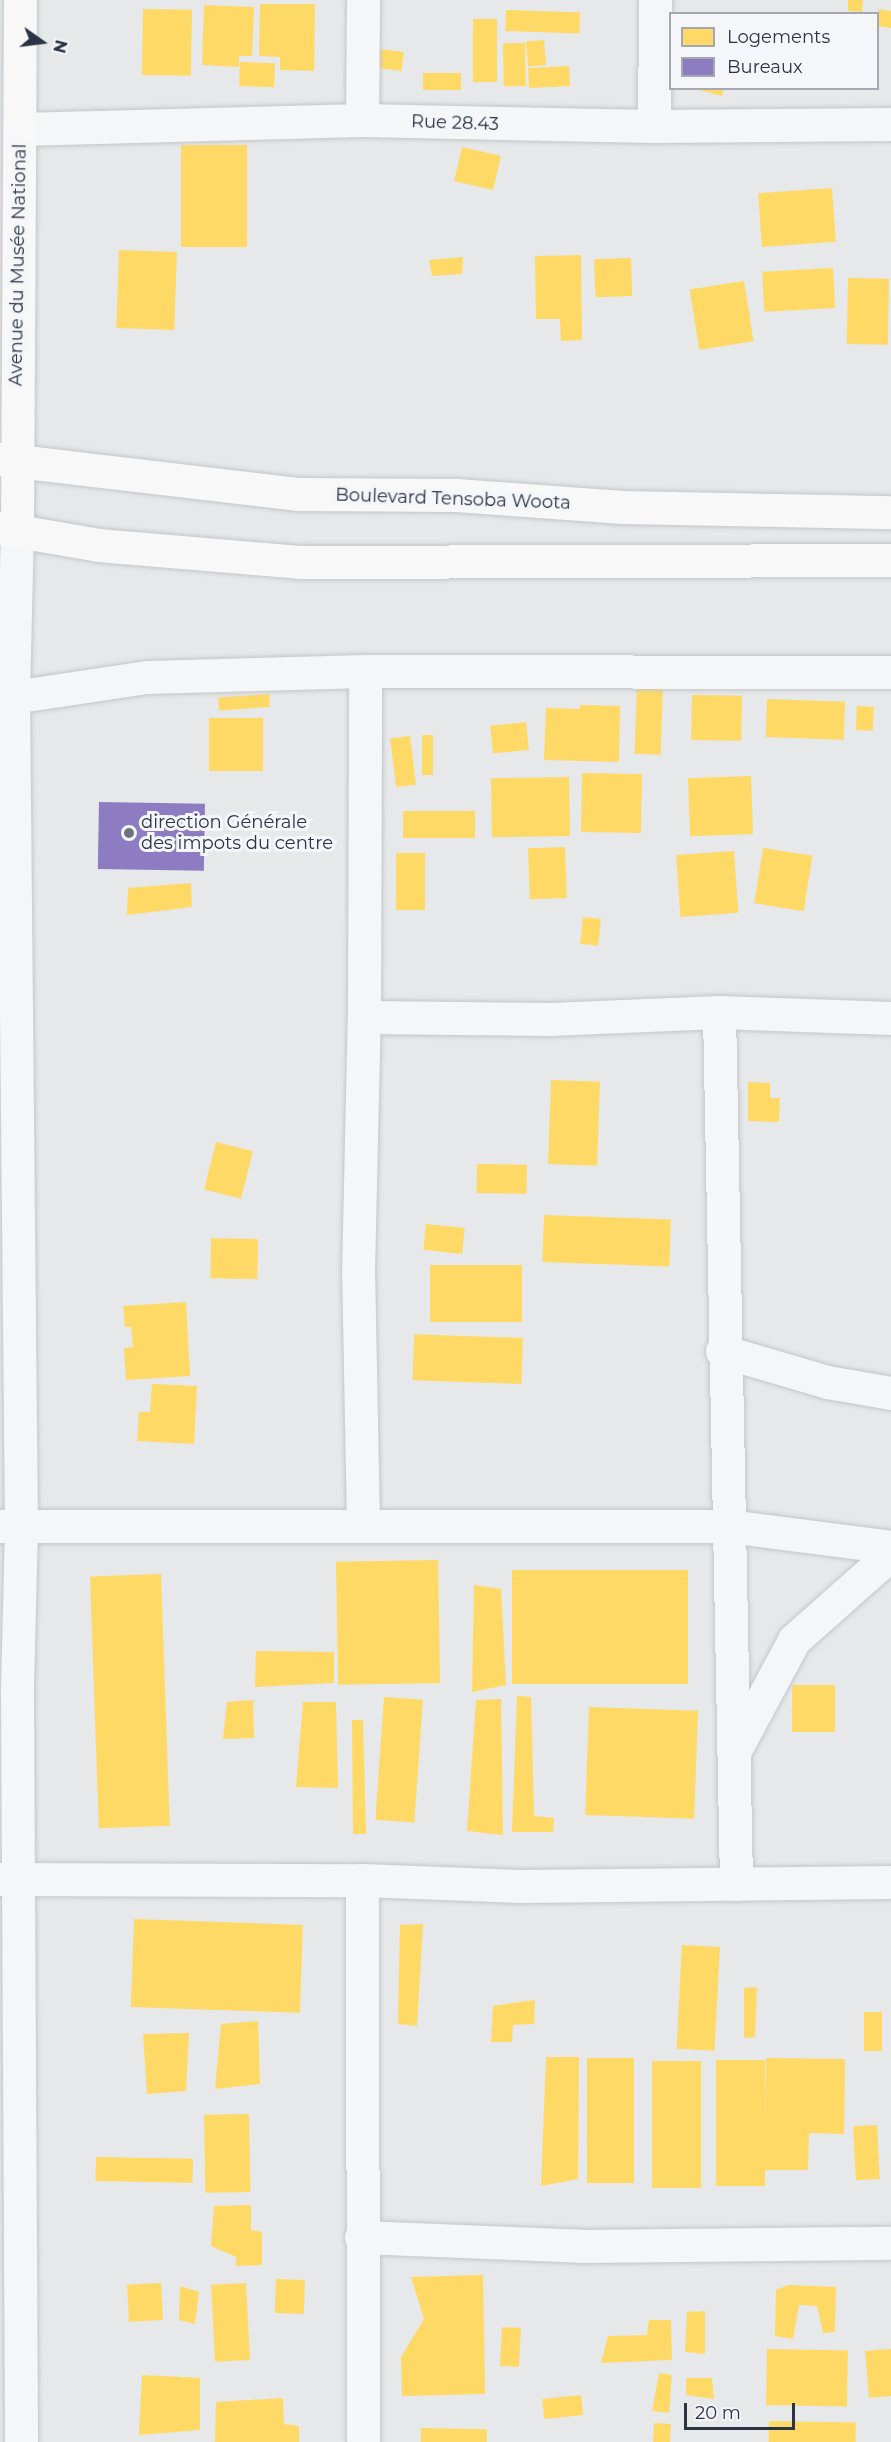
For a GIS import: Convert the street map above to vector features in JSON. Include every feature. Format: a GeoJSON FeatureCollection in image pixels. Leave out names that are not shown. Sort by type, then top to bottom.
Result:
{"type":"FeatureCollection","features":[{"type":"Feature","properties":{"kind":"main road","name":"Avenue du Musée National"},"geometry":{"type":"LineString","coordinates":[[9,529],[8,460],[20,129],[20,0]]}},
{"type":"Feature","properties":{"kind":"main road","name":"Boulevard Tensoba Woota"},"geometry":{"type":"LineString","coordinates":[[8,460],[300,494],[456,495],[623,507],[891,512]]}},
{"type":"Feature","properties":{"kind":"main road"},"geometry":{"type":"LineString","coordinates":[[9,529],[98,545],[299,562],[891,560]]}},
{"type":"Feature","properties":{"kind":"street"},"geometry":{"type":"LineString","coordinates":[[362,120],[363,0]]}},
{"type":"Feature","properties":{"kind":"street"},"geometry":{"type":"LineString","coordinates":[[654,126],[655,0]]}},
{"type":"Feature","properties":{"kind":"street","name":"Rue 28.43"},"geometry":{"type":"LineString","coordinates":[[20,129],[362,120],[654,126],[891,124]]}},
{"type":"Feature","properties":{"kind":"street"},"geometry":{"type":"LineString","coordinates":[[9,529],[13,697],[10,1526],[17,1694],[10,1879],[21,2442]]}},
{"type":"Feature","properties":{"kind":"street"},"geometry":{"type":"LineString","coordinates":[[13,697],[147,677],[365,671],[891,672]]}},
{"type":"Feature","properties":{"kind":"street"},"geometry":{"type":"LineString","coordinates":[[363,1525],[358,1272],[364,1017],[365,671]]}},
{"type":"Feature","properties":{"kind":"street"},"geometry":{"type":"LineString","coordinates":[[364,1017],[550,1019],[719,1012],[891,1018]]}},
{"type":"Feature","properties":{"kind":"street"},"geometry":{"type":"LineString","coordinates":[[719,1012],[722,1351],[735,1884]]}},
{"type":"Feature","properties":{"kind":"street"},"geometry":{"type":"LineString","coordinates":[[722,1351],[827,1382],[891,1393]]}},
{"type":"Feature","properties":{"kind":"street"},"geometry":{"type":"LineString","coordinates":[[10,1526],[728,1526],[891,1547]]}},
{"type":"Feature","properties":{"kind":"street"},"geometry":{"type":"LineString","coordinates":[[733,1753],[794,1640],[891,1554]]}},
{"type":"Feature","properties":{"kind":"street"},"geometry":{"type":"LineString","coordinates":[[10,1879],[362,1880],[520,1886],[891,1882]]}},
{"type":"Feature","properties":{"kind":"street"},"geometry":{"type":"LineString","coordinates":[[362,1880],[363,2442]]}},
{"type":"Feature","properties":{"kind":"street"},"geometry":{"type":"LineString","coordinates":[[361,2236],[581,2246],[891,2243]]}},
{"type":"Feature","properties":{"kind":"building: Logements"},"geometry":{"type":"Polygon","coordinates":[[[848,0],[863,0],[862,12],[848,11],[848,0]]]}},
{"type":"Feature","properties":{"kind":"building: Logements"},"geometry":{"type":"Polygon","coordinates":[[[260,4],[315,4],[314,71],[280,70],[280,57],[259,56],[260,4]]]}},
{"type":"Feature","properties":{"kind":"building: Logements"},"geometry":{"type":"Polygon","coordinates":[[[204,5],[254,7],[252,56],[239,56],[239,67],[202,65],[204,5]]]}},
{"type":"Feature","properties":{"kind":"building: Logements"},"geometry":{"type":"Polygon","coordinates":[[[143,9],[192,10],[191,76],[142,75],[143,9]]]}},
{"type":"Feature","properties":{"kind":"building: Logements"},"geometry":{"type":"Polygon","coordinates":[[[879,9],[891,11],[891,28],[879,26],[879,9]]]}},
{"type":"Feature","properties":{"kind":"building: Logements"},"geometry":{"type":"Polygon","coordinates":[[[506,10],[580,13],[579,34],[505,31],[506,10]]]}},
{"type":"Feature","properties":{"kind":"building: Logements"},"geometry":{"type":"Polygon","coordinates":[[[473,19],[497,19],[497,82],[473,82],[473,19]]]}},
{"type":"Feature","properties":{"kind":"building: Logements"},"geometry":{"type":"Polygon","coordinates":[[[544,40],[546,65],[528,66],[526,42],[544,40]]]}},
{"type":"Feature","properties":{"kind":"building: Logements"},"geometry":{"type":"Polygon","coordinates":[[[503,43],[525,43],[526,86],[504,86],[503,43]]]}},
{"type":"Feature","properties":{"kind":"building: Logements"},"geometry":{"type":"Polygon","coordinates":[[[379,49],[404,52],[401,71],[377,68],[379,49]]]}},
{"type":"Feature","properties":{"kind":"building: Logements"},"geometry":{"type":"Polygon","coordinates":[[[240,62],[275,63],[274,87],[239,86],[240,62]]]}},
{"type":"Feature","properties":{"kind":"building: Logements"},"geometry":{"type":"Polygon","coordinates":[[[569,66],[570,86],[529,88],[528,68],[569,66]]]}},
{"type":"Feature","properties":{"kind":"building: Logements"},"geometry":{"type":"Polygon","coordinates":[[[423,73],[461,73],[461,90],[423,90],[423,73]]]}},
{"type":"Feature","properties":{"kind":"building: Logements"},"geometry":{"type":"Polygon","coordinates":[[[699,90],[723,90],[722,96],[699,90]]]}},
{"type":"Feature","properties":{"kind":"building: Logements"},"geometry":{"type":"Polygon","coordinates":[[[181,145],[247,145],[247,247],[181,247],[181,145]]]}},
{"type":"Feature","properties":{"kind":"building: Logements"},"geometry":{"type":"Polygon","coordinates":[[[462,147],[501,156],[493,190],[454,181],[462,147]]]}},
{"type":"Feature","properties":{"kind":"building: Logements"},"geometry":{"type":"Polygon","coordinates":[[[832,188],[836,242],[762,247],[758,193],[832,188]]]}},
{"type":"Feature","properties":{"kind":"building: Logements"},"geometry":{"type":"Polygon","coordinates":[[[119,250],[177,252],[174,330],[116,328],[119,250]]]}},
{"type":"Feature","properties":{"kind":"building: Logements"},"geometry":{"type":"Polygon","coordinates":[[[581,255],[582,340],[561,341],[560,319],[536,319],[535,256],[581,255]]]}},
{"type":"Feature","properties":{"kind":"building: Logements"},"geometry":{"type":"Polygon","coordinates":[[[463,257],[462,274],[432,276],[429,260],[463,257]]]}},
{"type":"Feature","properties":{"kind":"building: Logements"},"geometry":{"type":"Polygon","coordinates":[[[631,258],[632,296],[595,297],[594,259],[631,258]]]}},
{"type":"Feature","properties":{"kind":"building: Logements"},"geometry":{"type":"Polygon","coordinates":[[[833,268],[835,308],[764,312],[762,272],[833,268]]]}},
{"type":"Feature","properties":{"kind":"building: Logements"},"geometry":{"type":"Polygon","coordinates":[[[848,278],[889,279],[888,345],[847,344],[848,278]]]}},
{"type":"Feature","properties":{"kind":"building: Logements"},"geometry":{"type":"Polygon","coordinates":[[[744,281],[754,341],[699,350],[690,290],[744,281]]]}},
{"type":"Feature","properties":{"kind":"building: Logements"},"geometry":{"type":"Polygon","coordinates":[[[637,684],[663,685],[661,755],[635,754],[637,684]]]}},
{"type":"Feature","properties":{"kind":"building: Logements"},"geometry":{"type":"Polygon","coordinates":[[[269,694],[270,707],[219,711],[218,698],[269,694]]]}},
{"type":"Feature","properties":{"kind":"building: Logements"},"geometry":{"type":"Polygon","coordinates":[[[692,695],[742,696],[741,741],[691,740],[692,695]]]}},
{"type":"Feature","properties":{"kind":"building: Logements"},"geometry":{"type":"Polygon","coordinates":[[[767,699],[845,702],[844,740],[766,737],[767,699]]]}},
{"type":"Feature","properties":{"kind":"building: Logements"},"geometry":{"type":"Polygon","coordinates":[[[580,705],[620,706],[619,762],[544,760],[546,708],[580,709],[580,705]]]}},
{"type":"Feature","properties":{"kind":"building: Logements"},"geometry":{"type":"Polygon","coordinates":[[[857,706],[874,707],[873,731],[856,730],[857,706]]]}},
{"type":"Feature","properties":{"kind":"building: Logements"},"geometry":{"type":"Polygon","coordinates":[[[209,718],[263,718],[263,771],[209,771],[209,718]]]}},
{"type":"Feature","properties":{"kind":"building: Logements"},"geometry":{"type":"Polygon","coordinates":[[[526,722],[529,750],[493,754],[490,726],[526,722]]]}},
{"type":"Feature","properties":{"kind":"building: Logements"},"geometry":{"type":"Polygon","coordinates":[[[422,735],[433,735],[433,775],[422,775],[422,735]]]}},
{"type":"Feature","properties":{"kind":"building: Logements"},"geometry":{"type":"Polygon","coordinates":[[[410,736],[416,785],[396,787],[390,738],[410,736]]]}},
{"type":"Feature","properties":{"kind":"building: Logements"},"geometry":{"type":"Polygon","coordinates":[[[582,773],[642,774],[641,833],[581,832],[582,773]]]}},
{"type":"Feature","properties":{"kind":"building: Logements"},"geometry":{"type":"Polygon","coordinates":[[[751,776],[753,834],[690,836],[688,778],[751,776]]]}},
{"type":"Feature","properties":{"kind":"building: Logements"},"geometry":{"type":"Polygon","coordinates":[[[569,777],[570,836],[492,837],[491,778],[569,777]]]}},
{"type":"Feature","properties":{"kind":"building: Logements"},"geometry":{"type":"Polygon","coordinates":[[[403,811],[475,811],[475,838],[403,838],[403,811]]]}},
{"type":"Feature","properties":{"kind":"building: Logements"},"geometry":{"type":"Polygon","coordinates":[[[565,847],[567,898],[530,899],[528,848],[565,847]]]}},
{"type":"Feature","properties":{"kind":"building: Logements"},"geometry":{"type":"Polygon","coordinates":[[[763,848],[812,856],[804,911],[754,903],[763,848]]]}},
{"type":"Feature","properties":{"kind":"building: Logements"},"geometry":{"type":"Polygon","coordinates":[[[734,851],[738,913],[680,917],[676,855],[734,851]]]}},
{"type":"Feature","properties":{"kind":"building: Logements"},"geometry":{"type":"Polygon","coordinates":[[[396,853],[425,853],[425,910],[396,910],[396,853]]]}},
{"type":"Feature","properties":{"kind":"building: Logements"},"geometry":{"type":"Polygon","coordinates":[[[191,883],[192,907],[127,915],[128,888],[191,883]]]}},
{"type":"Feature","properties":{"kind":"building: Logements"},"geometry":{"type":"Polygon","coordinates":[[[583,917],[601,919],[598,946],[580,944],[583,917]]]}},
{"type":"Feature","properties":{"kind":"building: Logements"},"geometry":{"type":"Polygon","coordinates":[[[551,1080],[600,1082],[597,1166],[548,1164],[551,1080]]]}},
{"type":"Feature","properties":{"kind":"building: Logements"},"geometry":{"type":"Polygon","coordinates":[[[748,1082],[770,1083],[770,1098],[780,1098],[779,1122],[748,1121],[748,1082]]]}},
{"type":"Feature","properties":{"kind":"building: Logements"},"geometry":{"type":"Polygon","coordinates":[[[216,1142],[253,1151],[241,1199],[204,1190],[216,1142]]]}},
{"type":"Feature","properties":{"kind":"building: Logements"},"geometry":{"type":"Polygon","coordinates":[[[477,1164],[527,1165],[526,1194],[476,1193],[477,1164]]]}},
{"type":"Feature","properties":{"kind":"building: Logements"},"geometry":{"type":"Polygon","coordinates":[[[544,1215],[671,1219],[669,1266],[542,1262],[544,1215]]]}},
{"type":"Feature","properties":{"kind":"building: Logements"},"geometry":{"type":"Polygon","coordinates":[[[426,1224],[465,1228],[462,1254],[423,1250],[426,1224]]]}},
{"type":"Feature","properties":{"kind":"building: Logements"},"geometry":{"type":"Polygon","coordinates":[[[211,1238],[258,1239],[257,1279],[210,1278],[211,1238]]]}},
{"type":"Feature","properties":{"kind":"building: Logements"},"geometry":{"type":"Polygon","coordinates":[[[430,1265],[522,1265],[522,1322],[430,1322],[430,1265]]]}},
{"type":"Feature","properties":{"kind":"building: Logements"},"geometry":{"type":"Polygon","coordinates":[[[186,1302],[190,1376],[126,1380],[124,1348],[133,1347],[131,1327],[125,1327],[123,1306],[186,1302]]]}},
{"type":"Feature","properties":{"kind":"building: Logements"},"geometry":{"type":"Polygon","coordinates":[[[414,1334],[523,1338],[521,1384],[412,1380],[414,1334]]]}},
{"type":"Feature","properties":{"kind":"building: Logements"},"geometry":{"type":"Polygon","coordinates":[[[152,1384],[197,1386],[194,1444],[137,1441],[139,1412],[150,1412],[152,1384]]]}},
{"type":"Feature","properties":{"kind":"building: Logements"},"geometry":{"type":"Polygon","coordinates":[[[438,1560],[440,1683],[338,1685],[336,1562],[438,1560]]]}},
{"type":"Feature","properties":{"kind":"building: Logements"},"geometry":{"type":"Polygon","coordinates":[[[512,1570],[688,1570],[688,1684],[512,1684],[512,1570]]]}},
{"type":"Feature","properties":{"kind":"building: Logements"},"geometry":{"type":"Polygon","coordinates":[[[161,1574],[170,1826],[99,1828],[90,1576],[161,1574]]]}},
{"type":"Feature","properties":{"kind":"building: Logements"},"geometry":{"type":"Polygon","coordinates":[[[474,1585],[501,1589],[506,1685],[472,1692],[474,1585]]]}},
{"type":"Feature","properties":{"kind":"building: Logements"},"geometry":{"type":"Polygon","coordinates":[[[256,1651],[334,1652],[334,1683],[255,1687],[256,1651]]]}},
{"type":"Feature","properties":{"kind":"building: Logements"},"geometry":{"type":"Polygon","coordinates":[[[792,1685],[835,1685],[835,1732],[792,1732],[792,1685]]]}},
{"type":"Feature","properties":{"kind":"building: Logements"},"geometry":{"type":"Polygon","coordinates":[[[517,1696],[531,1697],[534,1816],[554,1818],[553,1832],[512,1832],[517,1696]]]}},
{"type":"Feature","properties":{"kind":"building: Logements"},"geometry":{"type":"Polygon","coordinates":[[[384,1697],[423,1700],[414,1822],[375,1820],[384,1697]]]}},
{"type":"Feature","properties":{"kind":"building: Logements"},"geometry":{"type":"Polygon","coordinates":[[[501,1699],[503,1835],[467,1831],[476,1700],[501,1699]]]}},
{"type":"Feature","properties":{"kind":"building: Logements"},"geometry":{"type":"Polygon","coordinates":[[[253,1700],[254,1738],[223,1739],[227,1702],[253,1700]]]}},
{"type":"Feature","properties":{"kind":"building: Logements"},"geometry":{"type":"Polygon","coordinates":[[[303,1702],[336,1702],[338,1788],[296,1787],[303,1702]]]}},
{"type":"Feature","properties":{"kind":"building: Logements"},"geometry":{"type":"Polygon","coordinates":[[[589,1707],[698,1711],[694,1819],[585,1815],[589,1707]]]}},
{"type":"Feature","properties":{"kind":"building: Logements"},"geometry":{"type":"Polygon","coordinates":[[[352,1720],[363,1720],[366,1834],[353,1834],[352,1720]]]}},
{"type":"Feature","properties":{"kind":"building: Logements"},"geometry":{"type":"Polygon","coordinates":[[[134,1919],[303,1925],[300,2013],[131,2007],[134,1919]]]}},
{"type":"Feature","properties":{"kind":"building: Logements"},"geometry":{"type":"Polygon","coordinates":[[[423,1924],[417,2026],[398,2024],[400,1925],[423,1924]]]}},
{"type":"Feature","properties":{"kind":"building: Logements"},"geometry":{"type":"Polygon","coordinates":[[[682,1945],[720,1947],[715,2051],[677,2049],[682,1945]]]}},
{"type":"Feature","properties":{"kind":"building: Logements"},"geometry":{"type":"Polygon","coordinates":[[[757,1987],[755,2037],[744,2038],[744,1988],[757,1987]]]}},
{"type":"Feature","properties":{"kind":"building: Logements"},"geometry":{"type":"Polygon","coordinates":[[[535,2000],[534,2024],[513,2025],[512,2042],[491,2042],[493,2006],[535,2000]]]}},
{"type":"Feature","properties":{"kind":"building: Logements"},"geometry":{"type":"Polygon","coordinates":[[[864,2012],[882,2012],[882,2051],[864,2051],[864,2012]]]}},
{"type":"Feature","properties":{"kind":"building: Logements"},"geometry":{"type":"Polygon","coordinates":[[[258,2021],[260,2084],[215,2089],[221,2024],[258,2021]]]}},
{"type":"Feature","properties":{"kind":"building: Logements"},"geometry":{"type":"Polygon","coordinates":[[[189,2033],[186,2091],[147,2094],[143,2034],[189,2033]]]}},
{"type":"Feature","properties":{"kind":"building: Logements"},"geometry":{"type":"Polygon","coordinates":[[[546,2057],[579,2057],[578,2179],[541,2186],[546,2057]]]}},
{"type":"Feature","properties":{"kind":"building: Logements"},"geometry":{"type":"Polygon","coordinates":[[[587,2058],[634,2058],[634,2183],[587,2183],[587,2058]]]}},
{"type":"Feature","properties":{"kind":"building: Logements"},"geometry":{"type":"Polygon","coordinates":[[[766,2058],[845,2059],[844,2134],[809,2133],[808,2170],[765,2170],[765,2186],[716,2186],[716,2060],[765,2060],[766,2120],[766,2058]]]}},
{"type":"Feature","properties":{"kind":"building: Logements"},"geometry":{"type":"Polygon","coordinates":[[[652,2061],[701,2061],[701,2188],[652,2188],[652,2061]]]}},
{"type":"Feature","properties":{"kind":"building: Logements"},"geometry":{"type":"Polygon","coordinates":[[[249,2114],[250,2192],[205,2193],[204,2115],[249,2114]]]}},
{"type":"Feature","properties":{"kind":"building: Logements"},"geometry":{"type":"Polygon","coordinates":[[[877,2125],[880,2179],[856,2180],[853,2126],[877,2125]]]}},
{"type":"Feature","properties":{"kind":"building: Logements"},"geometry":{"type":"Polygon","coordinates":[[[96,2157],[193,2159],[193,2183],[96,2181],[96,2157]]]}},
{"type":"Feature","properties":{"kind":"building: Logements"},"geometry":{"type":"Polygon","coordinates":[[[251,2205],[251,2230],[262,2232],[262,2265],[236,2266],[236,2257],[211,2246],[214,2206],[251,2205]]]}},
{"type":"Feature","properties":{"kind":"building: Logements"},"geometry":{"type":"Polygon","coordinates":[[[483,2275],[485,2394],[402,2396],[401,2357],[424,2319],[411,2277],[483,2275]]]}},
{"type":"Feature","properties":{"kind":"building: Logements"},"geometry":{"type":"Polygon","coordinates":[[[276,2279],[305,2280],[304,2314],[275,2313],[276,2279]]]}},
{"type":"Feature","properties":{"kind":"building: Logements"},"geometry":{"type":"Polygon","coordinates":[[[161,2283],[163,2320],[129,2322],[127,2285],[161,2283]]]}},
{"type":"Feature","properties":{"kind":"building: Logements"},"geometry":{"type":"Polygon","coordinates":[[[246,2283],[250,2360],[215,2362],[211,2285],[246,2283]]]}},
{"type":"Feature","properties":{"kind":"building: Logements"},"geometry":{"type":"Polygon","coordinates":[[[788,2285],[836,2287],[835,2332],[823,2333],[817,2306],[799,2305],[793,2339],[775,2336],[776,2290],[788,2285]]]}},
{"type":"Feature","properties":{"kind":"building: Logements"},"geometry":{"type":"Polygon","coordinates":[[[180,2286],[199,2292],[195,2324],[179,2320],[180,2286]]]}},
{"type":"Feature","properties":{"kind":"building: Logements"},"geometry":{"type":"Polygon","coordinates":[[[705,2311],[705,2354],[685,2352],[687,2312],[705,2311]]]}},
{"type":"Feature","properties":{"kind":"building: Logements"},"geometry":{"type":"Polygon","coordinates":[[[649,2320],[671,2320],[672,2360],[601,2363],[608,2336],[647,2335],[649,2320]]]}},
{"type":"Feature","properties":{"kind":"building: Logements"},"geometry":{"type":"Polygon","coordinates":[[[502,2327],[521,2328],[519,2367],[500,2366],[502,2327]]]}},
{"type":"Feature","properties":{"kind":"building: Logements"},"geometry":{"type":"Polygon","coordinates":[[[767,2349],[848,2350],[847,2406],[766,2405],[767,2349]]]}},
{"type":"Feature","properties":{"kind":"building: Logements"},"geometry":{"type":"Polygon","coordinates":[[[891,2349],[891,2396],[869,2398],[865,2351],[891,2349]]]}},
{"type":"Feature","properties":{"kind":"building: Logements"},"geometry":{"type":"Polygon","coordinates":[[[659,2373],[672,2375],[669,2413],[652,2411],[659,2373]]]}},
{"type":"Feature","properties":{"kind":"building: Logements"},"geometry":{"type":"Polygon","coordinates":[[[142,2375],[200,2378],[200,2430],[139,2435],[142,2375]]]}},
{"type":"Feature","properties":{"kind":"building: Logements"},"geometry":{"type":"Polygon","coordinates":[[[686,2378],[712,2378],[714,2399],[686,2395],[686,2378]]]}},
{"type":"Feature","properties":{"kind":"building: Logements"},"geometry":{"type":"Polygon","coordinates":[[[581,2395],[583,2415],[544,2419],[542,2399],[581,2395]]]}},
{"type":"Feature","properties":{"kind":"building: Logements"},"geometry":{"type":"Polygon","coordinates":[[[283,2398],[284,2424],[299,2426],[299,2442],[215,2442],[216,2402],[283,2398]]]}},
{"type":"Feature","properties":{"kind":"building: Logements"},"geometry":{"type":"Polygon","coordinates":[[[769,2421],[856,2423],[856,2442],[769,2442],[769,2421]]]}},
{"type":"Feature","properties":{"kind":"building: Logements"},"geometry":{"type":"Polygon","coordinates":[[[654,2423],[671,2424],[670,2442],[653,2442],[654,2423]]]}},
{"type":"Feature","properties":{"kind":"building: Logements"},"geometry":{"type":"Polygon","coordinates":[[[421,2428],[487,2429],[487,2442],[421,2442],[421,2428]]]}},
{"type":"Feature","properties":{"kind":"building: Bureaux"},"geometry":{"type":"Polygon","coordinates":[[[99,802],[205,804],[204,871],[98,869],[99,802]]]}},
{"type":"Feature","properties":{"kind":"place","name":"direction Générale des impots du centre"},"geometry":{"type":"Point","coordinates":[129,833]}}]}
